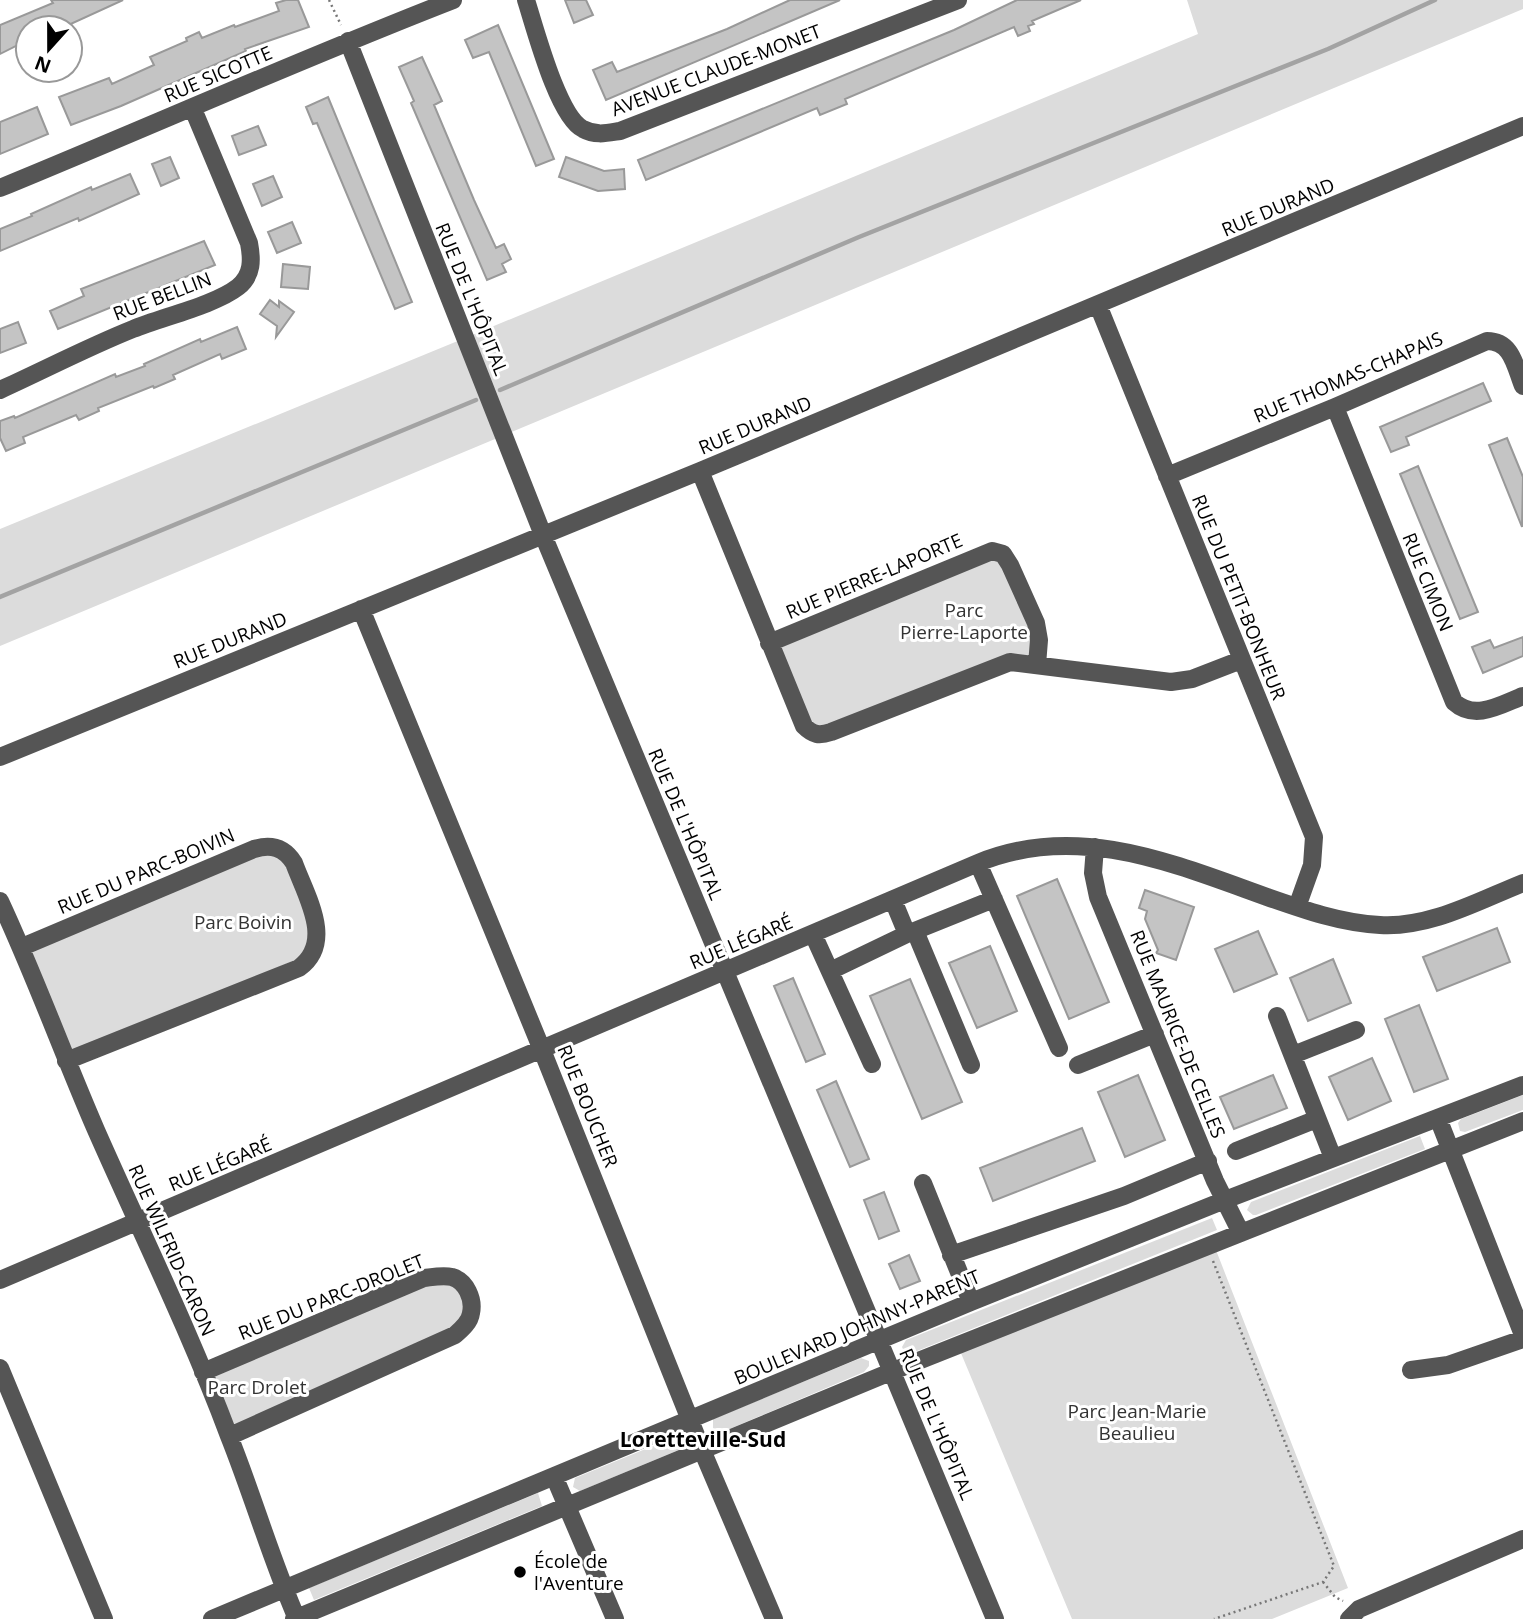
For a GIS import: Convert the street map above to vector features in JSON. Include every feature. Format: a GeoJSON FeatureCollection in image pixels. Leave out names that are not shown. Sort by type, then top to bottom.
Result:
{"type":"FeatureCollection","features":[{"type":"Feature","properties":{"kind":"street","name":"RUE SICOTTE"},"geometry":{"type":"LineString","coordinates":[[0,188],[348,41],[453,0]]}},
{"type":"Feature","properties":{"kind":"street","name":"AVENUE CLAUDE-MONET"},"geometry":{"type":"LineString","coordinates":[[526,0],[568,117],[581,129],[599,135],[620,131],[958,0]]}},
{"type":"Feature","properties":{"kind":"street","name":"RUE DE L'HÔPITAL"},"geometry":{"type":"LineString","coordinates":[[348,41],[543,534],[995,1619]]}},
{"type":"Feature","properties":{"kind":"street","name":"RUE BELLIN"},"geometry":{"type":"LineString","coordinates":[[0,390],[133,329],[226,294],[240,285],[248,274],[253,260],[249,243],[193,108]]}},
{"type":"Feature","properties":{"kind":"street","name":"RUE DURAND"},"geometry":{"type":"LineString","coordinates":[[0,757],[700,471],[1523,126]]}},
{"type":"Feature","properties":{"kind":"street","name":"RUE DU PETIT-BONHEUR"},"geometry":{"type":"LineString","coordinates":[[1098,305],[1314,838],[1312,865],[1297,907]]}},
{"type":"Feature","properties":{"kind":"street","name":"RUE THOMAS-CHAPAIS"},"geometry":{"type":"LineString","coordinates":[[1167,476],[1487,341],[1504,345],[1523,386]]}},
{"type":"Feature","properties":{"kind":"street","name":"RUE CIMON"},"geometry":{"type":"LineString","coordinates":[[1335,407],[1454,702],[1471,713],[1523,696]]}},
{"type":"Feature","properties":{"kind":"street","name":"RUE PIERRE-LAPORTE"},"geometry":{"type":"LineString","coordinates":[[700,471],[804,726],[811,734],[821,735],[1010,662],[1171,682],[1192,679],[1241,660]]}},
{"type":"Feature","properties":{"kind":"street","name":"RUE PIERRE-LAPORTE"},"geometry":{"type":"LineString","coordinates":[[769,643],[992,551],[1003,554],[1010,565],[1036,623],[1039,640],[1037,665]]}},
{"type":"Feature","properties":{"kind":"street","name":"RUE BOUCHER"},"geometry":{"type":"LineString","coordinates":[[362,609],[702,1450],[774,1619]]}},
{"type":"Feature","properties":{"kind":"street","name":"RUE LÉGARÉ"},"geometry":{"type":"LineString","coordinates":[[0,1280],[978,863],[1023,849],[1060,844],[1129,851],[1297,907],[1345,921],[1382,925],[1430,919],[1523,883]]}},
{"type":"Feature","properties":{"kind":"street","name":"RUE DU PARC-BOIVIN"},"geometry":{"type":"LineString","coordinates":[[22,947],[254,849],[267,845],[279,849],[288,854],[294,863],[318,929],[315,951],[309,961],[299,968],[66,1061]]}},
{"type":"Feature","properties":{"kind":"street","name":"RUE MAURICE-DE CELLES"},"geometry":{"type":"LineString","coordinates":[[1095,847],[1093,873],[1098,897],[1208,1161],[1241,1233]]}},
{"type":"Feature","properties":{"kind":"street"},"geometry":{"type":"LineString","coordinates":[[978,863],[1059,1048]]}},
{"type":"Feature","properties":{"kind":"street"},"geometry":{"type":"LineString","coordinates":[[830,971],[911,933],[994,899]]}},
{"type":"Feature","properties":{"kind":"street"},"geometry":{"type":"LineString","coordinates":[[892,900],[911,933],[971,1065]]}},
{"type":"Feature","properties":{"kind":"street","name":"RUE WILFRID-CARON"},"geometry":{"type":"LineString","coordinates":[[0,901],[22,947],[66,1061],[204,1372],[296,1619]]}},
{"type":"Feature","properties":{"kind":"street"},"geometry":{"type":"LineString","coordinates":[[813,934],[872,1064]]}},
{"type":"Feature","properties":{"kind":"street"},"geometry":{"type":"LineString","coordinates":[[1277,1016],[1333,1158]]}},
{"type":"Feature","properties":{"kind":"street"},"geometry":{"type":"LineString","coordinates":[[1293,1055],[1356,1030]]}},
{"type":"Feature","properties":{"kind":"street"},"geometry":{"type":"LineString","coordinates":[[1078,1065],[1155,1034]]}},
{"type":"Feature","properties":{"kind":"street","name":"BOULEVARD JOHNNY-PARENT"},"geometry":{"type":"LineString","coordinates":[[212,1619],[283,1587],[971,1302],[1523,1085]]}},
{"type":"Feature","properties":{"kind":"street"},"geometry":{"type":"LineString","coordinates":[[1411,1370],[1448,1365],[1523,1337],[1438,1118]]}},
{"type":"Feature","properties":{"kind":"street"},"geometry":{"type":"LineString","coordinates":[[1236,1151],[1317,1119]]}},
{"type":"Feature","properties":{"kind":"street"},"geometry":{"type":"LineString","coordinates":[[296,1619],[893,1371],[1523,1121]]}},
{"type":"Feature","properties":{"kind":"street"},"geometry":{"type":"LineString","coordinates":[[951,1255],[1124,1196],[1208,1161]]}},
{"type":"Feature","properties":{"kind":"street"},"geometry":{"type":"LineString","coordinates":[[923,1183],[971,1302]]}},
{"type":"Feature","properties":{"kind":"street","name":"RUE DU PARC-DROLET"},"geometry":{"type":"LineString","coordinates":[[204,1372],[424,1278],[450,1276],[468,1290],[471,1314],[456,1335],[230,1436]]}},
{"type":"Feature","properties":{"kind":"street"},"geometry":{"type":"LineString","coordinates":[[0,1368],[104,1619]]}},
{"type":"Feature","properties":{"kind":"street"},"geometry":{"type":"LineString","coordinates":[[554,1476],[615,1619]]}},
{"type":"Feature","properties":{"kind":"street"},"geometry":{"type":"LineString","coordinates":[[1354,1614],[1523,1539]]}},
{"type":"Feature","properties":{"kind":"path"},"geometry":{"type":"LineString","coordinates":[[329,0],[348,41]]}},
{"type":"Feature","properties":{"kind":"path"},"geometry":{"type":"LineString","coordinates":[[1208,1247],[1334,1566],[1323,1582],[1214,1619]]}},
{"type":"Feature","properties":{"kind":"path"},"geometry":{"type":"LineString","coordinates":[[1323,1582],[1354,1614]]}},
{"type":"Feature","properties":{"kind":"green space"},"geometry":{"type":"Polygon","coordinates":[[[1187,0],[1523,0],[1523,9],[0,646],[0,529],[1198,34],[1187,0]]]}},
{"type":"Feature","properties":{"kind":"green space","name":"Parc Pierre-Laporte"},"geometry":{"type":"Polygon","coordinates":[[[992,551],[1036,623],[1037,665],[1010,662],[811,734],[769,643],[992,551]]]}},
{"type":"Feature","properties":{"kind":"green space","name":"Parc Boivin"},"geometry":{"type":"Polygon","coordinates":[[[254,849],[288,854],[315,951],[66,1061],[22,947],[254,849]]]}},
{"type":"Feature","properties":{"kind":"green space"},"geometry":{"type":"Polygon","coordinates":[[[1523,1095],[1523,1110],[1465,1132],[1460,1131],[1458,1123],[1461,1119],[1523,1095]]]}},
{"type":"Feature","properties":{"kind":"green space"},"geometry":{"type":"Polygon","coordinates":[[[1420,1136],[1425,1149],[1256,1215],[1247,1210],[1251,1202],[1420,1136]]]}},
{"type":"Feature","properties":{"kind":"green space"},"geometry":{"type":"Polygon","coordinates":[[[1212,1218],[1217,1230],[912,1353],[904,1351],[902,1347],[906,1340],[1212,1218]]]}},
{"type":"Feature","properties":{"kind":"green space","name":"Parc Jean-Marie Beaulieu"},"geometry":{"type":"Polygon","coordinates":[[[1214,1245],[1348,1588],[1272,1619],[1072,1619],[958,1346],[1214,1245]]]}},
{"type":"Feature","properties":{"kind":"green space","name":"Parc Drolet"},"geometry":{"type":"Polygon","coordinates":[[[424,1278],[461,1282],[465,1326],[230,1436],[203,1372],[424,1278]]]}},
{"type":"Feature","properties":{"kind":"green space"},"geometry":{"type":"Polygon","coordinates":[[[861,1358],[869,1361],[864,1372],[720,1433],[713,1429],[713,1419],[861,1358]]]}},
{"type":"Feature","properties":{"kind":"green space"},"geometry":{"type":"Polygon","coordinates":[[[677,1436],[683,1440],[681,1449],[580,1491],[573,1487],[575,1478],[677,1436]]]}},
{"type":"Feature","properties":{"kind":"green space"},"geometry":{"type":"Polygon","coordinates":[[[538,1493],[542,1506],[314,1600],[309,1588],[538,1493]]]}},
{"type":"Feature","properties":{"kind":"building"},"geometry":{"type":"Polygon","coordinates":[[[51,0],[123,0],[84,18],[84,14],[26,14],[53,3],[51,0]]]}},
{"type":"Feature","properties":{"kind":"building"},"geometry":{"type":"Polygon","coordinates":[[[298,0],[309,27],[245,49],[246,51],[121,106],[71,125],[59,97],[109,78],[112,84],[154,65],[150,57],[187,41],[186,38],[199,32],[202,38],[279,11],[276,3],[298,0]]]}},
{"type":"Feature","properties":{"kind":"building"},"geometry":{"type":"Polygon","coordinates":[[[565,0],[586,0],[593,15],[574,23],[565,0]]]}},
{"type":"Feature","properties":{"kind":"building"},"geometry":{"type":"Polygon","coordinates":[[[790,0],[840,0],[606,100],[593,70],[612,62],[617,72],[727,29],[790,0]]]}},
{"type":"Feature","properties":{"kind":"building"},"geometry":{"type":"Polygon","coordinates":[[[1017,0],[1081,0],[1032,21],[1034,24],[1028,26],[1030,31],[1018,36],[1014,27],[845,99],[847,104],[820,115],[817,108],[646,180],[638,160],[954,30],[1017,0]]]}},
{"type":"Feature","properties":{"kind":"building"},"geometry":{"type":"Polygon","coordinates":[[[14,19],[14,47],[0,54],[0,25],[14,19]]]}},
{"type":"Feature","properties":{"kind":"building"},"geometry":{"type":"Polygon","coordinates":[[[498,25],[554,159],[536,166],[489,52],[473,58],[465,40],[498,25]]]}},
{"type":"Feature","properties":{"kind":"building"},"geometry":{"type":"Polygon","coordinates":[[[422,57],[442,101],[434,105],[474,200],[496,248],[504,244],[511,259],[502,264],[506,272],[487,280],[411,103],[414,101],[399,67],[422,57]]]}},
{"type":"Feature","properties":{"kind":"building"},"geometry":{"type":"Polygon","coordinates":[[[328,97],[412,302],[395,309],[317,123],[313,124],[306,107],[328,97]]]}},
{"type":"Feature","properties":{"kind":"building"},"geometry":{"type":"Polygon","coordinates":[[[37,107],[48,134],[0,154],[0,122],[37,107]]]}},
{"type":"Feature","properties":{"kind":"building"},"geometry":{"type":"Polygon","coordinates":[[[258,126],[266,145],[239,155],[232,136],[258,126]]]}},
{"type":"Feature","properties":{"kind":"building"},"geometry":{"type":"Polygon","coordinates":[[[170,157],[179,178],[161,186],[152,164],[170,157]]]}},
{"type":"Feature","properties":{"kind":"building"},"geometry":{"type":"Polygon","coordinates":[[[566,157],[604,171],[624,169],[625,189],[598,191],[559,177],[566,157]]]}},
{"type":"Feature","properties":{"kind":"building"},"geometry":{"type":"Polygon","coordinates":[[[130,174],[139,194],[79,221],[78,218],[0,251],[0,229],[91,187],[92,190],[130,174]]]}},
{"type":"Feature","properties":{"kind":"building"},"geometry":{"type":"Polygon","coordinates":[[[273,176],[282,197],[262,206],[253,184],[273,176]]]}},
{"type":"Feature","properties":{"kind":"building"},"geometry":{"type":"Polygon","coordinates":[[[292,222],[301,243],[277,253],[268,232],[292,222]]]}},
{"type":"Feature","properties":{"kind":"building"},"geometry":{"type":"Polygon","coordinates":[[[204,241],[215,265],[58,329],[50,311],[84,296],[81,289],[204,241]]]}},
{"type":"Feature","properties":{"kind":"building"},"geometry":{"type":"Polygon","coordinates":[[[283,264],[310,267],[308,289],[281,287],[283,264]]]}},
{"type":"Feature","properties":{"kind":"building"},"geometry":{"type":"Polygon","coordinates":[[[270,300],[279,307],[279,301],[294,312],[276,337],[277,326],[260,314],[270,300]]]}},
{"type":"Feature","properties":{"kind":"building"},"geometry":{"type":"Polygon","coordinates":[[[18,322],[26,343],[0,353],[0,329],[18,322]]]}},
{"type":"Feature","properties":{"kind":"building"},"geometry":{"type":"Polygon","coordinates":[[[237,327],[246,349],[222,359],[220,354],[173,375],[175,379],[98,408],[99,411],[79,420],[76,415],[23,437],[25,443],[6,451],[0,438],[0,421],[14,416],[15,418],[115,374],[116,377],[145,366],[144,364],[200,339],[201,342],[237,327]]]}},
{"type":"Feature","properties":{"kind":"building"},"geometry":{"type":"Polygon","coordinates":[[[1483,383],[1491,401],[1406,437],[1409,445],[1391,452],[1380,427],[1483,383]]]}},
{"type":"Feature","properties":{"kind":"building"},"geometry":{"type":"Polygon","coordinates":[[[1507,438],[1523,477],[1522,527],[1489,445],[1507,438]]]}},
{"type":"Feature","properties":{"kind":"building"},"geometry":{"type":"Polygon","coordinates":[[[1418,466],[1478,612],[1460,619],[1400,474],[1418,466]]]}},
{"type":"Feature","properties":{"kind":"building"},"geometry":{"type":"Polygon","coordinates":[[[1523,637],[1523,656],[1483,673],[1472,647],[1490,640],[1494,648],[1523,637]]]}},
{"type":"Feature","properties":{"kind":"building"},"geometry":{"type":"Polygon","coordinates":[[[1057,879],[1109,1002],[1069,1019],[1017,896],[1057,879]]]}},
{"type":"Feature","properties":{"kind":"building"},"geometry":{"type":"Polygon","coordinates":[[[1145,890],[1194,907],[1176,960],[1156,953],[1158,950],[1145,919],[1147,911],[1139,908],[1145,890]]]}},
{"type":"Feature","properties":{"kind":"building"},"geometry":{"type":"Polygon","coordinates":[[[1497,928],[1510,962],[1437,991],[1423,957],[1497,928]]]}},
{"type":"Feature","properties":{"kind":"building"},"geometry":{"type":"Polygon","coordinates":[[[1258,931],[1277,974],[1234,992],[1215,949],[1258,931]]]}},
{"type":"Feature","properties":{"kind":"building"},"geometry":{"type":"Polygon","coordinates":[[[990,946],[1017,1011],[977,1028],[949,963],[990,946]]]}},
{"type":"Feature","properties":{"kind":"building"},"geometry":{"type":"Polygon","coordinates":[[[1333,959],[1351,1003],[1308,1021],[1290,978],[1333,959]]]}},
{"type":"Feature","properties":{"kind":"building"},"geometry":{"type":"Polygon","coordinates":[[[793,978],[825,1054],[806,1062],[774,986],[793,978]]]}},
{"type":"Feature","properties":{"kind":"building"},"geometry":{"type":"Polygon","coordinates":[[[910,979],[962,1102],[922,1119],[870,996],[910,979]]]}},
{"type":"Feature","properties":{"kind":"building"},"geometry":{"type":"Polygon","coordinates":[[[1419,1005],[1448,1079],[1414,1092],[1385,1019],[1419,1005]]]}},
{"type":"Feature","properties":{"kind":"building"},"geometry":{"type":"Polygon","coordinates":[[[1372,1058],[1391,1101],[1348,1120],[1329,1077],[1372,1058]]]}},
{"type":"Feature","properties":{"kind":"building"},"geometry":{"type":"Polygon","coordinates":[[[1138,1075],[1165,1140],[1125,1157],[1098,1092],[1138,1075]]]}},
{"type":"Feature","properties":{"kind":"building"},"geometry":{"type":"Polygon","coordinates":[[[1273,1075],[1287,1108],[1234,1129],[1220,1097],[1273,1075]]]}},
{"type":"Feature","properties":{"kind":"building"},"geometry":{"type":"Polygon","coordinates":[[[836,1081],[869,1159],[850,1167],[817,1090],[836,1081]]]}},
{"type":"Feature","properties":{"kind":"building"},"geometry":{"type":"Polygon","coordinates":[[[1082,1128],[1095,1161],[993,1201],[980,1168],[1082,1128]]]}},
{"type":"Feature","properties":{"kind":"building"},"geometry":{"type":"Polygon","coordinates":[[[884,1192],[899,1231],[879,1239],[864,1200],[884,1192]]]}},
{"type":"Feature","properties":{"kind":"building"},"geometry":{"type":"Polygon","coordinates":[[[909,1255],[920,1281],[900,1289],[889,1264],[909,1255]]]}},
{"type":"Feature","properties":{"kind":"waterway"},"geometry":{"type":"LineString","coordinates":[[500,390],[859,237],[1328,49],[1435,0]]}},
{"type":"Feature","properties":{"kind":"waterway"},"geometry":{"type":"LineString","coordinates":[[0,597],[476,400]]}},
{"type":"Feature","properties":{"kind":"place","name":"École de l'Aventure"},"geometry":{"type":"Point","coordinates":[520,1572]}},
{"type":"Feature","properties":{"kind":"district","name":"Loretteville-Sud"},"geometry":{"type":"Point","coordinates":[703,1440]}}]}
